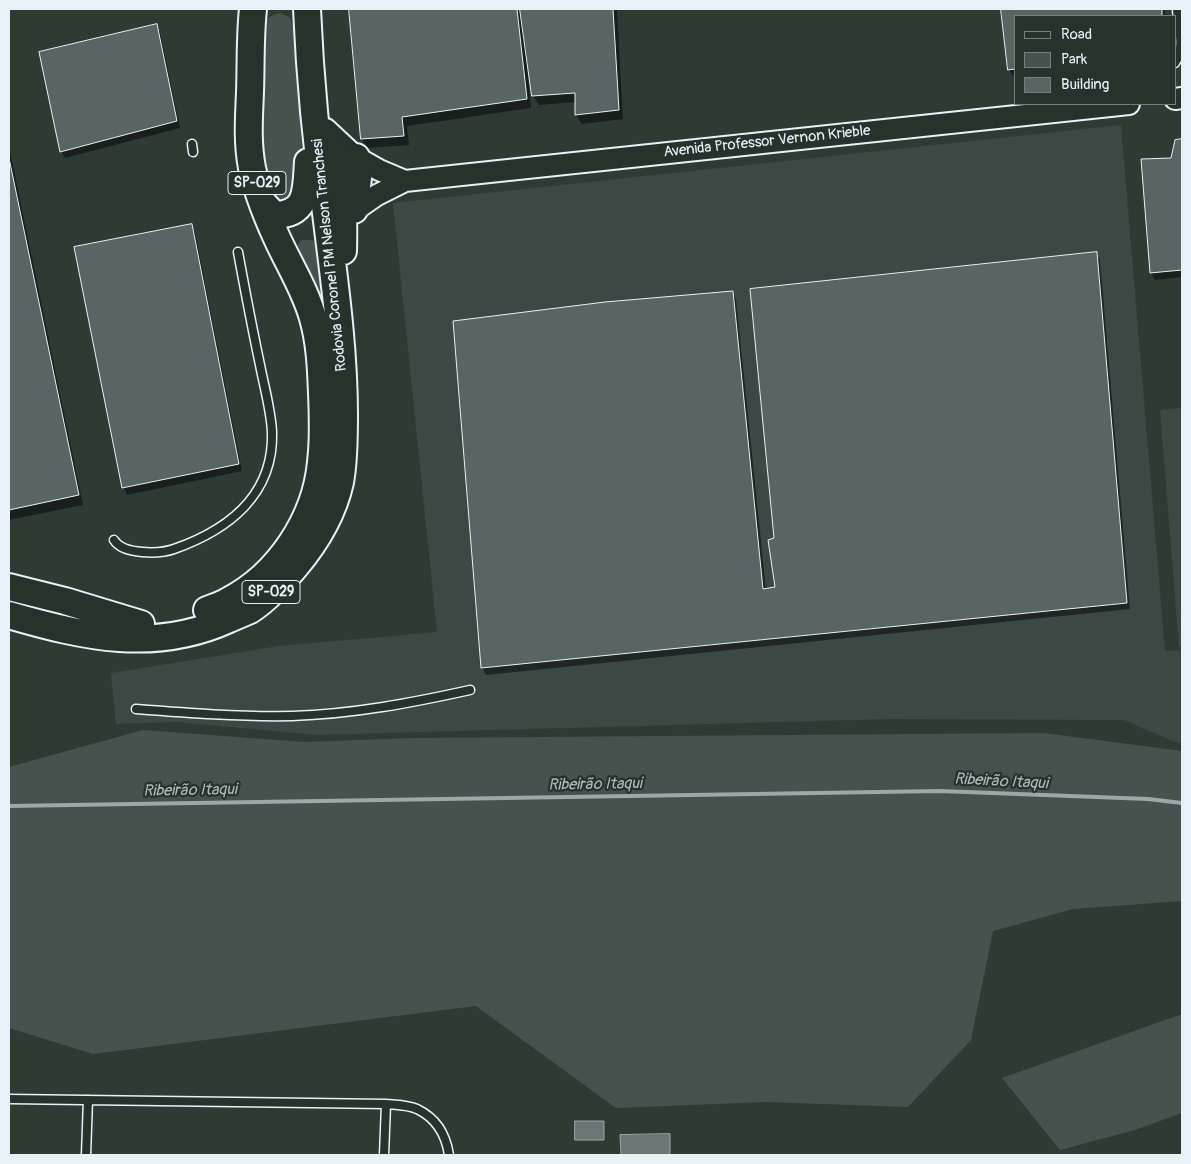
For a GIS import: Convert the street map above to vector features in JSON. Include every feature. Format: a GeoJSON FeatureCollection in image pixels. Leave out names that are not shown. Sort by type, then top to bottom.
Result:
{"type":"FeatureCollection","features":[{"type":"Feature","properties":{"kind":"highway","name":"SP-029"},"geometry":{"type":"LineString","coordinates":[[290,9],[300,21],[308,46]]}},
{"type":"Feature","properties":{"kind":"highway","name":"Rodovia Coronel PM Nelson Tranchesi"},"geometry":{"type":"LineString","coordinates":[[9,614],[44,625],[97,636],[137,639],[181,636],[211,627],[250,609],[281,583],[310,549],[330,515],[340,481],[344,435],[344,394],[338,300],[342,215],[313,96],[308,46],[307,9]]}},
{"type":"Feature","properties":{"kind":"highway","name":"Rodovia Coronel PM Nelson Tranchesi"},"geometry":{"type":"LineString","coordinates":[[9,598],[112,623],[141,624],[168,622],[199,613],[229,601],[251,586],[271,568],[291,543],[303,523],[314,497],[321,463],[324,425],[319,346],[313,318],[300,283],[276,236],[252,168],[248,122],[256,13]]}},
{"type":"Feature","properties":{"kind":"highway","name":"SP-029"},"geometry":{"type":"LineString","coordinates":[[268,209],[289,213],[302,203],[305,196],[313,96]]}},
{"type":"Feature","properties":{"kind":"highway","name":"SP-029"},"geometry":{"type":"LineString","coordinates":[[313,96],[335,155],[341,183],[343,255],[338,300]]}},
{"type":"Feature","properties":{"kind":"highway","name":"SP-029"},"geometry":{"type":"LineString","coordinates":[[342,215],[358,170],[356,157]]}},
{"type":"Feature","properties":{"kind":"highway","name":"SP-029"},"geometry":{"type":"LineString","coordinates":[[268,209],[280,223],[292,228],[307,226],[342,215]]}},
{"type":"Feature","properties":{"kind":"highway","name":"SP-029"},"geometry":{"type":"LineString","coordinates":[[9,587],[65,601],[141,624]]}},
{"type":"Feature","properties":{"kind":"street","name":"Avenida Professor Vernon Krieble"},"geometry":{"type":"LineString","coordinates":[[342,215],[405,181],[1119,105]]}},
{"type":"Feature","properties":{"kind":"street","name":"Avenida Professor Vernon Krieble"},"geometry":{"type":"LineString","coordinates":[[326,129],[356,157],[379,170],[405,181]]}},
{"type":"Feature","properties":{"kind":"lane"},"geometry":{"type":"LineString","coordinates":[[1176,9],[1180,48],[1176,61]]}},
{"type":"Feature","properties":{"kind":"lane"},"geometry":{"type":"LineString","coordinates":[[114,540],[120,547],[144,552],[170,550],[198,540],[236,516],[254,496],[265,475],[272,432],[238,252]]}},
{"type":"Feature","properties":{"kind":"lane"},"geometry":{"type":"LineString","coordinates":[[136,709],[229,716],[293,716],[356,711],[411,703],[470,690]]}},
{"type":"Feature","properties":{"kind":"lane"},"geometry":{"type":"LineString","coordinates":[[9,1099],[386,1104],[416,1108],[436,1121],[447,1144],[449,1155]]}},
{"type":"Feature","properties":{"kind":"lane"},"geometry":{"type":"LineString","coordinates":[[86,1155],[88,1100]]}},
{"type":"Feature","properties":{"kind":"lane"},"geometry":{"type":"LineString","coordinates":[[384,1155],[386,1104]]}},
{"type":"Feature","properties":{"kind":"shaded area"},"geometry":{"type":"Polygon","coordinates":[[[1121,125],[1165,651],[1182,650],[1182,743],[1175,742],[1124,720],[891,719],[317,735],[176,722],[116,724],[111,673],[279,646],[437,632],[393,203],[1121,125]]]}},
{"type":"Feature","properties":{"kind":"shaded area"},"geometry":{"type":"Polygon","coordinates":[[[1182,408],[1182,646],[1179,647],[1160,410],[1182,408]]]}},
{"type":"Feature","properties":{"kind":"shaded area"},"geometry":{"type":"Polygon","coordinates":[[[575,1121],[604,1121],[604,1140],[575,1140],[575,1121]]]}},
{"type":"Feature","properties":{"kind":"shaded area"},"geometry":{"type":"Polygon","coordinates":[[[670,1134],[670,1155],[621,1155],[620,1135],[670,1134]]]}},
{"type":"Feature","properties":{"kind":"green space"},"geometry":{"type":"Polygon","coordinates":[[[281,13],[290,18],[296,36],[302,155],[293,196],[286,201],[276,200],[269,193],[266,183],[259,123],[265,21],[273,15],[281,13]]]}},
{"type":"Feature","properties":{"kind":"green space"},"geometry":{"type":"Polygon","coordinates":[[[302,240],[312,240],[320,247],[331,333],[297,251],[298,244],[302,240]]]}},
{"type":"Feature","properties":{"kind":"green space"},"geometry":{"type":"Polygon","coordinates":[[[143,730],[304,742],[411,738],[1044,733],[1182,751],[1182,901],[1073,909],[993,931],[971,1040],[908,1107],[766,1102],[616,1108],[476,1006],[93,1054],[9,1028],[9,767],[143,730]]]}},
{"type":"Feature","properties":{"kind":"green space"},"geometry":{"type":"Polygon","coordinates":[[[1182,1014],[1182,1113],[1135,1130],[1060,1150],[1002,1078],[1182,1014]]]}},
{"type":"Feature","properties":{"kind":"building"},"geometry":{"type":"Polygon","coordinates":[[[349,9],[517,9],[527,99],[402,117],[404,136],[361,139],[349,9]]]}},
{"type":"Feature","properties":{"kind":"building"},"geometry":{"type":"Polygon","coordinates":[[[520,9],[613,9],[619,110],[575,115],[575,93],[532,96],[520,9]]]}},
{"type":"Feature","properties":{"kind":"building"},"geometry":{"type":"Polygon","coordinates":[[[1001,9],[1162,9],[1162,15],[1014,15],[1014,69],[1008,70],[1001,9]]]}},
{"type":"Feature","properties":{"kind":"building"},"geometry":{"type":"Polygon","coordinates":[[[157,24],[177,121],[60,152],[39,52],[157,24]]]}},
{"type":"Feature","properties":{"kind":"building"},"geometry":{"type":"Polygon","coordinates":[[[1182,139],[1182,270],[1150,273],[1141,159],[1171,158],[1175,140],[1182,139]]]}},
{"type":"Feature","properties":{"kind":"building"},"geometry":{"type":"Polygon","coordinates":[[[9,158],[79,495],[9,510],[9,158]]]}},
{"type":"Feature","properties":{"kind":"building"},"geometry":{"type":"Polygon","coordinates":[[[192,224],[239,464],[122,488],[74,247],[192,224]]]}},
{"type":"Feature","properties":{"kind":"building"},"geometry":{"type":"Polygon","coordinates":[[[1097,252],[1127,603],[481,668],[453,321],[605,302],[733,291],[763,589],[775,587],[768,540],[774,538],[750,289],[1097,252]]]}},
{"type":"Feature","properties":{"kind":"waterway","name":"Ribeirão Itaqui"},"geometry":{"type":"LineString","coordinates":[[9,806],[940,791],[1148,799],[1182,803]]}}]}
